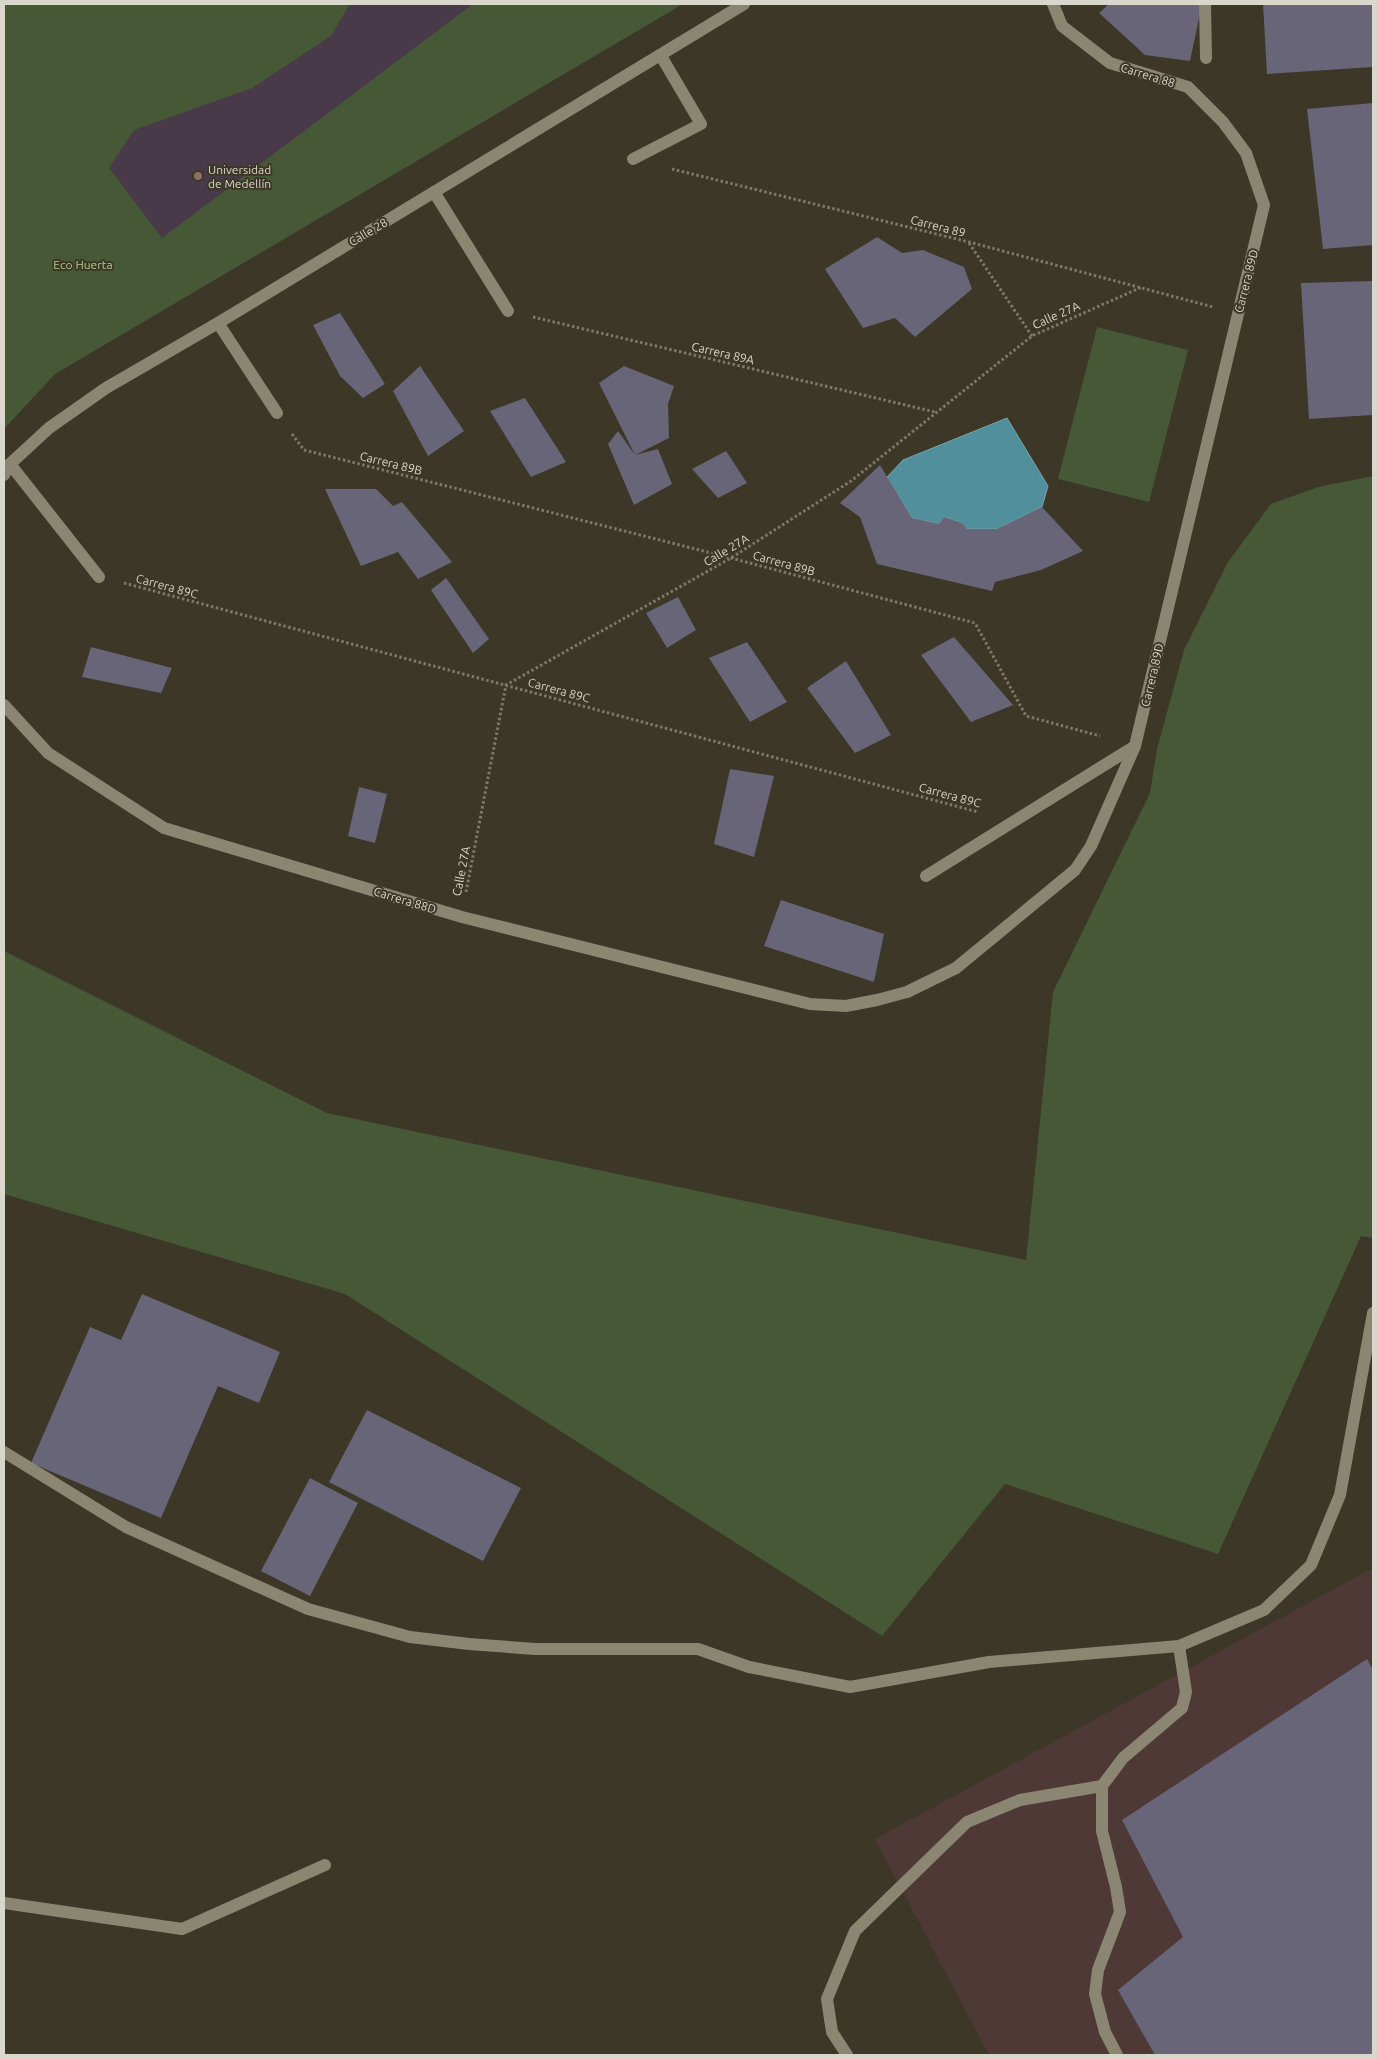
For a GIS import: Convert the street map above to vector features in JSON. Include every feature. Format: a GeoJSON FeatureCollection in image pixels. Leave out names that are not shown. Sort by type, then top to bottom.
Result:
{"type":"FeatureCollection","features":[{"type":"Feature","properties":{"kind":"street","name":"Calle 28"},"geometry":{"type":"LineString","coordinates":[[7,469],[49,428],[106,388],[218,323],[744,4]]}},
{"type":"Feature","properties":{"kind":"street","name":"Carrera 88"},"geometry":{"type":"LineString","coordinates":[[1053,4],[1062,26],[1110,63],[1188,88],[1223,122],[1246,153],[1264,205]]}},
{"type":"Feature","properties":{"kind":"street"},"geometry":{"type":"LineString","coordinates":[[1205,4],[1206,58]]}},
{"type":"Feature","properties":{"kind":"street"},"geometry":{"type":"LineString","coordinates":[[633,159],[701,124],[661,56]]}},
{"type":"Feature","properties":{"kind":"street"},"geometry":{"type":"LineString","coordinates":[[434,192],[508,311]]}},
{"type":"Feature","properties":{"kind":"street","name":"Carrera 89D"},"geometry":{"type":"LineString","coordinates":[[846,1006],[907,992],[956,968],[1075,870],[1091,846],[1135,746],[1264,205]]}},
{"type":"Feature","properties":{"kind":"street"},"geometry":{"type":"LineString","coordinates":[[218,323],[277,413]]}},
{"type":"Feature","properties":{"kind":"street"},"geometry":{"type":"LineString","coordinates":[[7,469],[99,577]]}},
{"type":"Feature","properties":{"kind":"street","name":"Carrera 88D"},"geometry":{"type":"LineString","coordinates":[[4,705],[48,753],[164,828],[462,917],[810,1004],[846,1006]]}},
{"type":"Feature","properties":{"kind":"street"},"geometry":{"type":"LineString","coordinates":[[926,876],[1135,746]]}},
{"type":"Feature","properties":{"kind":"street"},"geometry":{"type":"LineString","coordinates":[[4,1452],[135,1531],[308,1609],[410,1637],[535,1649],[698,1649],[749,1667],[850,1687],[989,1662],[1179,1646],[1264,1610],[1311,1565],[1340,1495],[1373,1313]]}},
{"type":"Feature","properties":{"kind":"street"},"geometry":{"type":"LineString","coordinates":[[1117,2055],[1105,2032],[1095,1994],[1098,1970],[1120,1912],[1116,1887],[1102,1831],[1102,1786],[1123,1758],[1182,1708],[1186,1692],[1179,1646]]}},
{"type":"Feature","properties":{"kind":"street"},"geometry":{"type":"LineString","coordinates":[[847,2055],[832,2032],[827,1999],[855,1931],[967,1822],[1020,1800],[1102,1786]]}},
{"type":"Feature","properties":{"kind":"street"},"geometry":{"type":"LineString","coordinates":[[4,1903],[182,1929],[325,1865]]}},
{"type":"Feature","properties":{"kind":"path","name":"Carrera 89"},"geometry":{"type":"LineString","coordinates":[[633,159],[1142,286],[1238,314]]}},
{"type":"Feature","properties":{"kind":"path"},"geometry":{"type":"LineString","coordinates":[[968,242],[1032,336]]}},
{"type":"Feature","properties":{"kind":"path","name":"Calle 27A"},"geometry":{"type":"LineString","coordinates":[[462,917],[506,685],[731,558],[851,481],[1032,336],[1142,286]]}},
{"type":"Feature","properties":{"kind":"path","name":"Carrera 89A"},"geometry":{"type":"LineString","coordinates":[[508,311],[935,412]]}},
{"type":"Feature","properties":{"kind":"path","name":"Carrera 89B"},"geometry":{"type":"LineString","coordinates":[[277,413],[304,450],[731,558],[975,623],[1026,716],[1135,746]]}},
{"type":"Feature","properties":{"kind":"path","name":"Carrera 89C"},"geometry":{"type":"LineString","coordinates":[[99,577],[1014,821]]}},
{"type":"Feature","properties":{"kind":"shaded area","name":"Eco Huerta"},"geometry":{"type":"Polygon","coordinates":[[[4,4],[683,4],[55,374],[4,4]]]}},
{"type":"Feature","properties":{"kind":"shaded area"},"geometry":{"type":"Polygon","coordinates":[[[1373,1568],[1373,2055],[989,2055],[875,1839],[1373,1568]]]}},
{"type":"Feature","properties":{"kind":"green space","name":"Eco Huerta"},"geometry":{"type":"Polygon","coordinates":[[[4,4],[350,4],[331,36],[252,88],[134,130],[109,168],[162,238],[473,4],[683,4],[55,374],[4,429],[4,4]]]}},
{"type":"Feature","properties":{"kind":"green space"},"geometry":{"type":"Polygon","coordinates":[[[1097,327],[1188,350],[1149,502],[1058,479],[1097,327]]]}},
{"type":"Feature","properties":{"kind":"green space"},"geometry":{"type":"Polygon","coordinates":[[[1373,476],[1373,1238],[1361,1236],[1218,1554],[1005,1484],[882,1636],[345,1294],[4,1194],[4,951],[327,1113],[1026,1260],[1053,992],[1150,793],[1157,749],[1184,650],[1228,562],[1271,504],[1318,487],[1373,476]]]}},
{"type":"Feature","properties":{"kind":"water"},"geometry":{"type":"Polygon","coordinates":[[[1007,418],[1048,486],[1042,507],[997,529],[967,529],[962,523],[944,517],[939,524],[912,518],[887,477],[903,460],[1007,418]]]}},
{"type":"Feature","properties":{"kind":"building"},"geometry":{"type":"Polygon","coordinates":[[[1109,4],[1202,4],[1190,61],[1145,55],[1099,13],[1109,4]]]}},
{"type":"Feature","properties":{"kind":"building"},"geometry":{"type":"Polygon","coordinates":[[[1263,4],[1373,4],[1373,67],[1267,74],[1263,4]]]}},
{"type":"Feature","properties":{"kind":"building"},"geometry":{"type":"Polygon","coordinates":[[[1373,103],[1373,245],[1323,249],[1307,109],[1373,103]]]}},
{"type":"Feature","properties":{"kind":"building"},"geometry":{"type":"Polygon","coordinates":[[[877,237],[902,253],[923,250],[964,267],[972,289],[915,337],[895,318],[863,328],[825,269],[877,237]]]}},
{"type":"Feature","properties":{"kind":"building"},"geometry":{"type":"Polygon","coordinates":[[[1373,281],[1373,415],[1309,419],[1301,283],[1373,281]]]}},
{"type":"Feature","properties":{"kind":"building"},"geometry":{"type":"Polygon","coordinates":[[[340,313],[385,384],[363,398],[340,376],[313,325],[340,313]]]}},
{"type":"Feature","properties":{"kind":"building"},"geometry":{"type":"Polygon","coordinates":[[[420,366],[464,431],[428,456],[393,391],[420,366]]]}},
{"type":"Feature","properties":{"kind":"building"},"geometry":{"type":"Polygon","coordinates":[[[624,366],[674,386],[668,404],[669,438],[635,455],[599,383],[624,366]]]}},
{"type":"Feature","properties":{"kind":"building"},"geometry":{"type":"Polygon","coordinates":[[[525,398],[566,462],[531,477],[490,411],[525,398]]]}},
{"type":"Feature","properties":{"kind":"building"},"geometry":{"type":"Polygon","coordinates":[[[618,431],[635,455],[658,449],[672,484],[634,505],[608,444],[618,431]]]}},
{"type":"Feature","properties":{"kind":"building"},"geometry":{"type":"Polygon","coordinates":[[[726,451],[747,483],[718,498],[692,469],[726,451]]]}},
{"type":"Feature","properties":{"kind":"building"},"geometry":{"type":"Polygon","coordinates":[[[880,465],[912,518],[939,524],[944,517],[962,523],[967,529],[997,529],[1042,507],[1083,551],[1041,570],[995,582],[992,591],[877,564],[860,517],[840,503],[880,465]]]}},
{"type":"Feature","properties":{"kind":"building"},"geometry":{"type":"Polygon","coordinates":[[[325,489],[376,489],[393,506],[402,502],[452,562],[418,579],[398,552],[361,566],[325,489]]]}},
{"type":"Feature","properties":{"kind":"building"},"geometry":{"type":"Polygon","coordinates":[[[446,578],[489,639],[473,653],[431,590],[446,578]]]}},
{"type":"Feature","properties":{"kind":"building"},"geometry":{"type":"Polygon","coordinates":[[[678,597],[696,630],[667,648],[646,613],[678,597]]]}},
{"type":"Feature","properties":{"kind":"building"},"geometry":{"type":"Polygon","coordinates":[[[954,637],[1013,705],[971,722],[921,655],[954,637]]]}},
{"type":"Feature","properties":{"kind":"building"},"geometry":{"type":"Polygon","coordinates":[[[747,642],[787,702],[750,722],[709,658],[747,642]]]}},
{"type":"Feature","properties":{"kind":"building"},"geometry":{"type":"Polygon","coordinates":[[[91,647],[172,668],[161,693],[82,677],[91,647]]]}},
{"type":"Feature","properties":{"kind":"building"},"geometry":{"type":"Polygon","coordinates":[[[846,661],[891,735],[855,753],[807,688],[846,661]]]}},
{"type":"Feature","properties":{"kind":"building"},"geometry":{"type":"Polygon","coordinates":[[[730,769],[774,776],[754,857],[714,844],[730,769]]]}},
{"type":"Feature","properties":{"kind":"building"},"geometry":{"type":"Polygon","coordinates":[[[359,787],[387,794],[375,843],[348,836],[359,787]]]}},
{"type":"Feature","properties":{"kind":"building"},"geometry":{"type":"Polygon","coordinates":[[[781,900],[884,934],[874,982],[764,946],[781,900]]]}},
{"type":"Feature","properties":{"kind":"building"},"geometry":{"type":"Polygon","coordinates":[[[142,1294],[280,1352],[259,1403],[218,1386],[161,1518],[31,1463],[90,1327],[121,1340],[142,1294]]]}},
{"type":"Feature","properties":{"kind":"building"},"geometry":{"type":"Polygon","coordinates":[[[367,1410],[521,1488],[483,1561],[329,1482],[367,1410]]]}},
{"type":"Feature","properties":{"kind":"building"},"geometry":{"type":"Polygon","coordinates":[[[310,1478],[358,1503],[310,1596],[261,1571],[310,1478]]]}},
{"type":"Feature","properties":{"kind":"building"},"geometry":{"type":"Polygon","coordinates":[[[1367,1659],[1373,1670],[1373,2055],[1155,2055],[1118,1990],[1183,1937],[1122,1820],[1367,1659]]]}},
{"type":"Feature","properties":{"kind":"place","name":"Universidad de Medellín"},"geometry":{"type":"Point","coordinates":[198,176]}}]}
